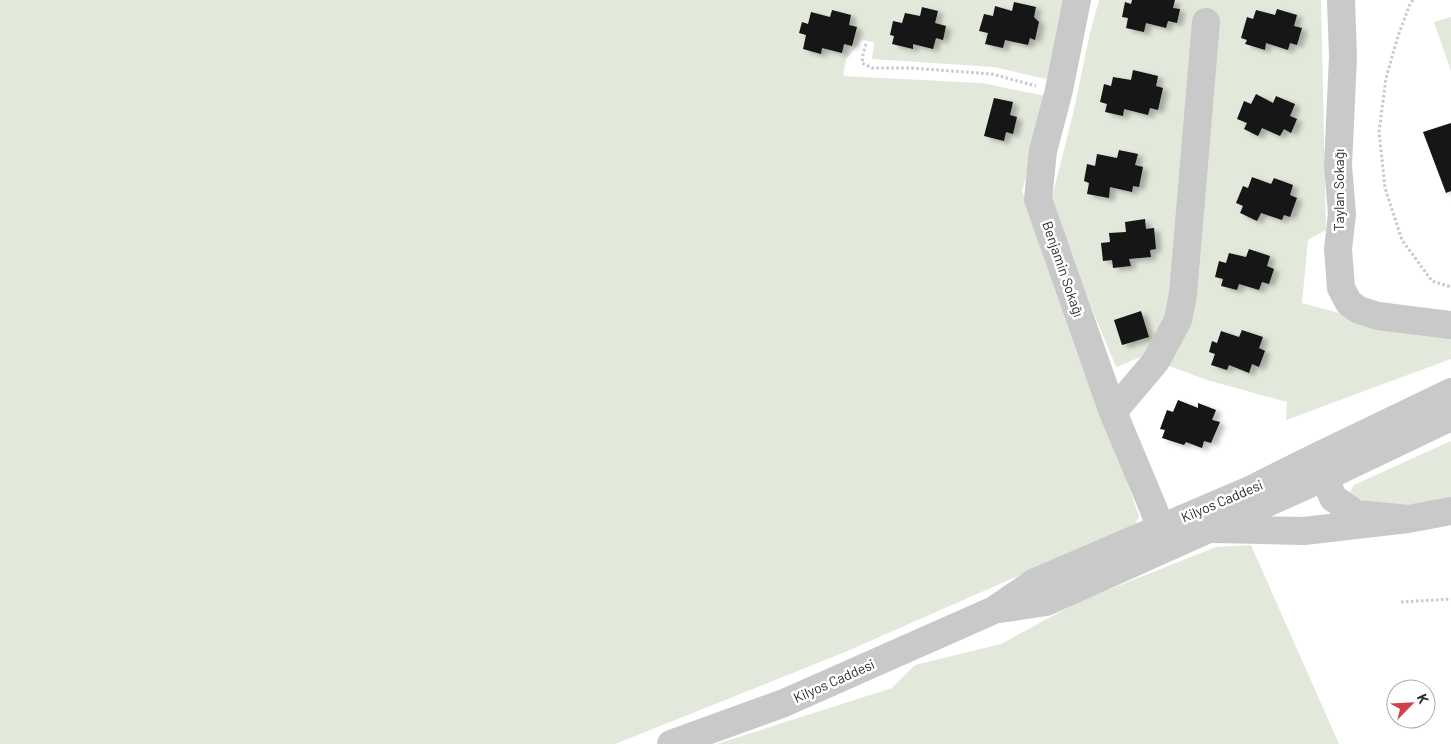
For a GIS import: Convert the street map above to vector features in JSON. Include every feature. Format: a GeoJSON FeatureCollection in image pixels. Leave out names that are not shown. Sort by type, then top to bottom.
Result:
{"type":"FeatureCollection","features":[{"type":"Feature","properties":{"kind":"street","name":"Benjamin Sokağı"},"geometry":{"type":"LineString","coordinates":[[1077,0],[1059,90],[1043,151],[1038,199],[1113,412],[1161,527]]}},
{"type":"Feature","properties":{"kind":"street","name":"Taylan Sokağı"},"geometry":{"type":"LineString","coordinates":[[1341,0],[1343,57],[1338,166],[1342,214],[1338,249],[1341,288],[1348,303],[1359,310],[1378,316],[1451,325]]}},
{"type":"Feature","properties":{"kind":"street"},"geometry":{"type":"LineString","coordinates":[[1113,412],[1156,361],[1178,320],[1183,294],[1206,22]]}},
{"type":"Feature","properties":{"kind":"street"},"geometry":{"type":"LineString","coordinates":[[1408,519],[1356,514],[1333,498],[1314,447],[1328,430],[1394,400],[1451,382]]}},
{"type":"Feature","properties":{"kind":"street","name":"Kilyos Caddesi"},"geometry":{"type":"LineString","coordinates":[[994,610],[1046,602],[1207,529],[1321,467],[1451,392]]}},
{"type":"Feature","properties":{"kind":"street","name":"Kilyos Caddesi"},"geometry":{"type":"LineString","coordinates":[[671,744],[784,703],[994,610],[1035,582],[1161,527],[1252,489],[1321,467],[1451,417]]}},
{"type":"Feature","properties":{"kind":"street"},"geometry":{"type":"LineString","coordinates":[[1207,529],[1304,531],[1408,519],[1451,511]]}},
{"type":"Feature","properties":{"kind":"path"},"geometry":{"type":"LineString","coordinates":[[1413,0],[1398,36],[1386,78],[1379,132],[1386,188],[1402,240],[1432,281],[1451,287]]}},
{"type":"Feature","properties":{"kind":"path"},"geometry":{"type":"LineString","coordinates":[[866,44],[862,63],[872,68],[912,68],[992,74],[1059,90]]}},
{"type":"Feature","properties":{"kind":"path"},"geometry":{"type":"LineString","coordinates":[[1401,602],[1451,600]]}},
{"type":"Feature","properties":{"kind":"shaded area"},"geometry":{"type":"Polygon","coordinates":[[[0,0],[1066,0],[1050,80],[994,67],[872,59],[874,42],[862,40],[846,59],[843,76],[982,83],[1045,96],[1033,153],[1022,191],[1139,516],[1135,525],[845,652],[615,744],[0,744],[0,0]],[[1015,2],[1012,11],[995,6],[993,16],[984,14],[979,31],[988,33],[986,44],[1003,48],[1005,40],[1028,45],[1030,38],[1035,39],[1039,22],[1034,17],[1036,8],[1015,2]],[[923,7],[920,16],[905,13],[902,23],[890,35],[894,36],[892,44],[913,49],[913,44],[936,38],[943,39],[946,26],[935,23],[938,11],[923,7]],[[832,10],[830,17],[811,12],[808,24],[802,23],[799,33],[806,35],[803,49],[821,53],[822,48],[842,53],[844,44],[852,45],[856,28],[849,25],[851,15],[832,10]]]}},
{"type":"Feature","properties":{"kind":"shaded area"},"geometry":{"type":"Polygon","coordinates":[[[1099,0],[1132,0],[1131,4],[1126,2],[1122,17],[1128,18],[1126,27],[1144,32],[1146,23],[1166,28],[1168,21],[1177,23],[1179,9],[1173,8],[1175,0],[1321,0],[1326,230],[1308,240],[1302,303],[1350,316],[1363,326],[1451,337],[1451,359],[1286,420],[1287,402],[1207,380],[1167,365],[1174,271],[1164,334],[1146,355],[1116,367],[1090,304],[1052,197],[1073,114],[1099,0]],[[1277,9],[1275,15],[1256,10],[1253,19],[1247,18],[1241,38],[1247,40],[1245,45],[1265,50],[1266,43],[1288,50],[1290,43],[1297,45],[1302,28],[1294,26],[1296,15],[1277,9]],[[1113,77],[1111,86],[1104,85],[1100,102],[1107,104],[1105,112],[1123,116],[1124,109],[1148,115],[1150,108],[1158,110],[1163,88],[1113,77]],[[1256,95],[1251,104],[1244,102],[1237,119],[1247,123],[1258,135],[1262,128],[1280,136],[1284,129],[1291,132],[1290,116],[1295,104],[1276,96],[1273,103],[1256,95]],[[1119,150],[1117,158],[1098,154],[1095,166],[1087,165],[1084,181],[1089,183],[1088,194],[1109,198],[1110,187],[1132,192],[1133,186],[1139,186],[1143,168],[1135,165],[1137,154],[1119,150]],[[1252,177],[1248,188],[1236,203],[1243,206],[1240,214],[1257,220],[1261,213],[1282,220],[1284,215],[1290,217],[1297,198],[1290,195],[1293,185],[1274,178],[1271,184],[1252,177]],[[1145,220],[1126,222],[1126,232],[1109,234],[1113,268],[1130,266],[1129,259],[1151,257],[1150,250],[1156,249],[1154,229],[1146,229],[1145,220]],[[1250,249],[1246,257],[1230,253],[1226,263],[1219,261],[1215,277],[1223,279],[1221,286],[1237,290],[1239,284],[1259,290],[1262,282],[1269,284],[1274,269],[1267,266],[1270,256],[1250,249]],[[1243,330],[1239,337],[1221,331],[1217,343],[1212,341],[1209,351],[1215,354],[1211,365],[1227,370],[1229,365],[1248,373],[1252,364],[1259,367],[1265,351],[1259,348],[1263,337],[1243,330]]]}},
{"type":"Feature","properties":{"kind":"shaded area"},"geometry":{"type":"Polygon","coordinates":[[[1451,17],[1451,71],[1434,22],[1451,17]]]}},
{"type":"Feature","properties":{"kind":"shaded area"},"geometry":{"type":"Polygon","coordinates":[[[1451,441],[1451,497],[1412,504],[1386,505],[1361,499],[1350,492],[1354,485],[1451,441]]]}},
{"type":"Feature","properties":{"kind":"shaded area"},"geometry":{"type":"Polygon","coordinates":[[[1251,545],[1339,744],[717,744],[892,688],[915,665],[1001,644],[1080,601],[1216,547],[1251,545]]]}},
{"type":"Feature","properties":{"kind":"building"},"geometry":{"type":"Polygon","coordinates":[[[1132,0],[1175,0],[1173,8],[1180,9],[1177,23],[1168,21],[1166,28],[1146,23],[1144,32],[1126,28],[1128,18],[1122,17],[1125,2],[1131,4],[1132,0]]]}},
{"type":"Feature","properties":{"kind":"building"},"geometry":{"type":"Polygon","coordinates":[[[1014,2],[1036,7],[1034,17],[1039,22],[1035,40],[1030,38],[1028,45],[1005,40],[1003,48],[985,44],[988,33],[979,31],[984,14],[993,16],[995,6],[1012,11],[1014,2]]]}},
{"type":"Feature","properties":{"kind":"building"},"geometry":{"type":"Polygon","coordinates":[[[922,7],[938,11],[935,23],[946,26],[943,40],[936,38],[933,49],[913,44],[913,49],[892,44],[894,36],[890,35],[893,21],[902,23],[905,13],[920,16],[922,7]]]}},
{"type":"Feature","properties":{"kind":"building"},"geometry":{"type":"Polygon","coordinates":[[[1277,9],[1297,15],[1294,26],[1302,28],[1297,45],[1290,43],[1288,50],[1266,43],[1265,50],[1245,44],[1247,40],[1241,38],[1247,17],[1253,19],[1256,10],[1275,15],[1277,9]]]}},
{"type":"Feature","properties":{"kind":"building"},"geometry":{"type":"Polygon","coordinates":[[[832,10],[851,15],[849,25],[857,27],[852,46],[844,44],[842,53],[822,48],[821,54],[803,49],[806,35],[799,33],[802,22],[808,24],[811,12],[830,17],[832,10]]]}},
{"type":"Feature","properties":{"kind":"building"},"geometry":{"type":"Polygon","coordinates":[[[1133,70],[1158,76],[1156,86],[1163,88],[1158,110],[1150,108],[1148,115],[1124,109],[1123,116],[1105,112],[1107,104],[1100,102],[1104,84],[1111,86],[1113,77],[1131,80],[1133,70]]]}},
{"type":"Feature","properties":{"kind":"building"},"geometry":{"type":"Polygon","coordinates":[[[1256,94],[1273,103],[1276,96],[1295,104],[1290,116],[1297,119],[1291,133],[1284,129],[1280,136],[1262,128],[1258,136],[1244,129],[1247,123],[1237,119],[1244,101],[1251,104],[1256,94]]]}},
{"type":"Feature","properties":{"kind":"building"},"geometry":{"type":"Polygon","coordinates":[[[994,98],[1013,102],[1010,115],[1017,117],[1013,134],[1006,132],[1004,141],[984,136],[994,98]]]}},
{"type":"Feature","properties":{"kind":"building"},"geometry":{"type":"Polygon","coordinates":[[[1451,123],[1451,191],[1446,193],[1423,132],[1451,123]]]}},
{"type":"Feature","properties":{"kind":"building"},"geometry":{"type":"Polygon","coordinates":[[[1119,150],[1138,154],[1135,165],[1143,167],[1139,187],[1133,186],[1132,192],[1110,187],[1109,198],[1087,194],[1089,183],[1084,181],[1087,164],[1095,166],[1097,154],[1117,158],[1119,150]]]}},
{"type":"Feature","properties":{"kind":"building"},"geometry":{"type":"Polygon","coordinates":[[[1252,177],[1271,184],[1274,178],[1293,185],[1290,195],[1297,198],[1290,217],[1284,215],[1282,220],[1261,213],[1257,221],[1240,213],[1243,206],[1236,203],[1243,186],[1248,188],[1252,177]]]}},
{"type":"Feature","properties":{"kind":"building"},"geometry":{"type":"Polygon","coordinates":[[[1145,219],[1146,229],[1154,228],[1156,249],[1150,250],[1151,257],[1129,259],[1131,266],[1113,268],[1112,260],[1103,261],[1101,243],[1110,242],[1109,233],[1126,232],[1125,222],[1145,219]]]}},
{"type":"Feature","properties":{"kind":"building"},"geometry":{"type":"Polygon","coordinates":[[[1249,249],[1270,256],[1267,266],[1274,269],[1269,284],[1262,282],[1259,290],[1239,284],[1237,290],[1221,286],[1223,279],[1215,277],[1219,261],[1226,263],[1229,253],[1246,257],[1249,249]]]}},
{"type":"Feature","properties":{"kind":"building"},"geometry":{"type":"Polygon","coordinates":[[[1141,311],[1149,337],[1122,345],[1114,320],[1141,311]]]}},
{"type":"Feature","properties":{"kind":"building"},"geometry":{"type":"Polygon","coordinates":[[[1242,330],[1263,337],[1259,348],[1265,351],[1259,367],[1252,364],[1249,373],[1229,365],[1227,370],[1211,365],[1215,354],[1209,352],[1212,341],[1217,343],[1221,331],[1239,337],[1242,330]]]}},
{"type":"Feature","properties":{"kind":"building"},"geometry":{"type":"Polygon","coordinates":[[[1178,400],[1198,408],[1198,403],[1216,410],[1212,420],[1220,422],[1211,443],[1204,441],[1202,448],[1186,442],[1184,445],[1162,438],[1165,430],[1160,429],[1167,410],[1173,412],[1178,400]]]}}]}
